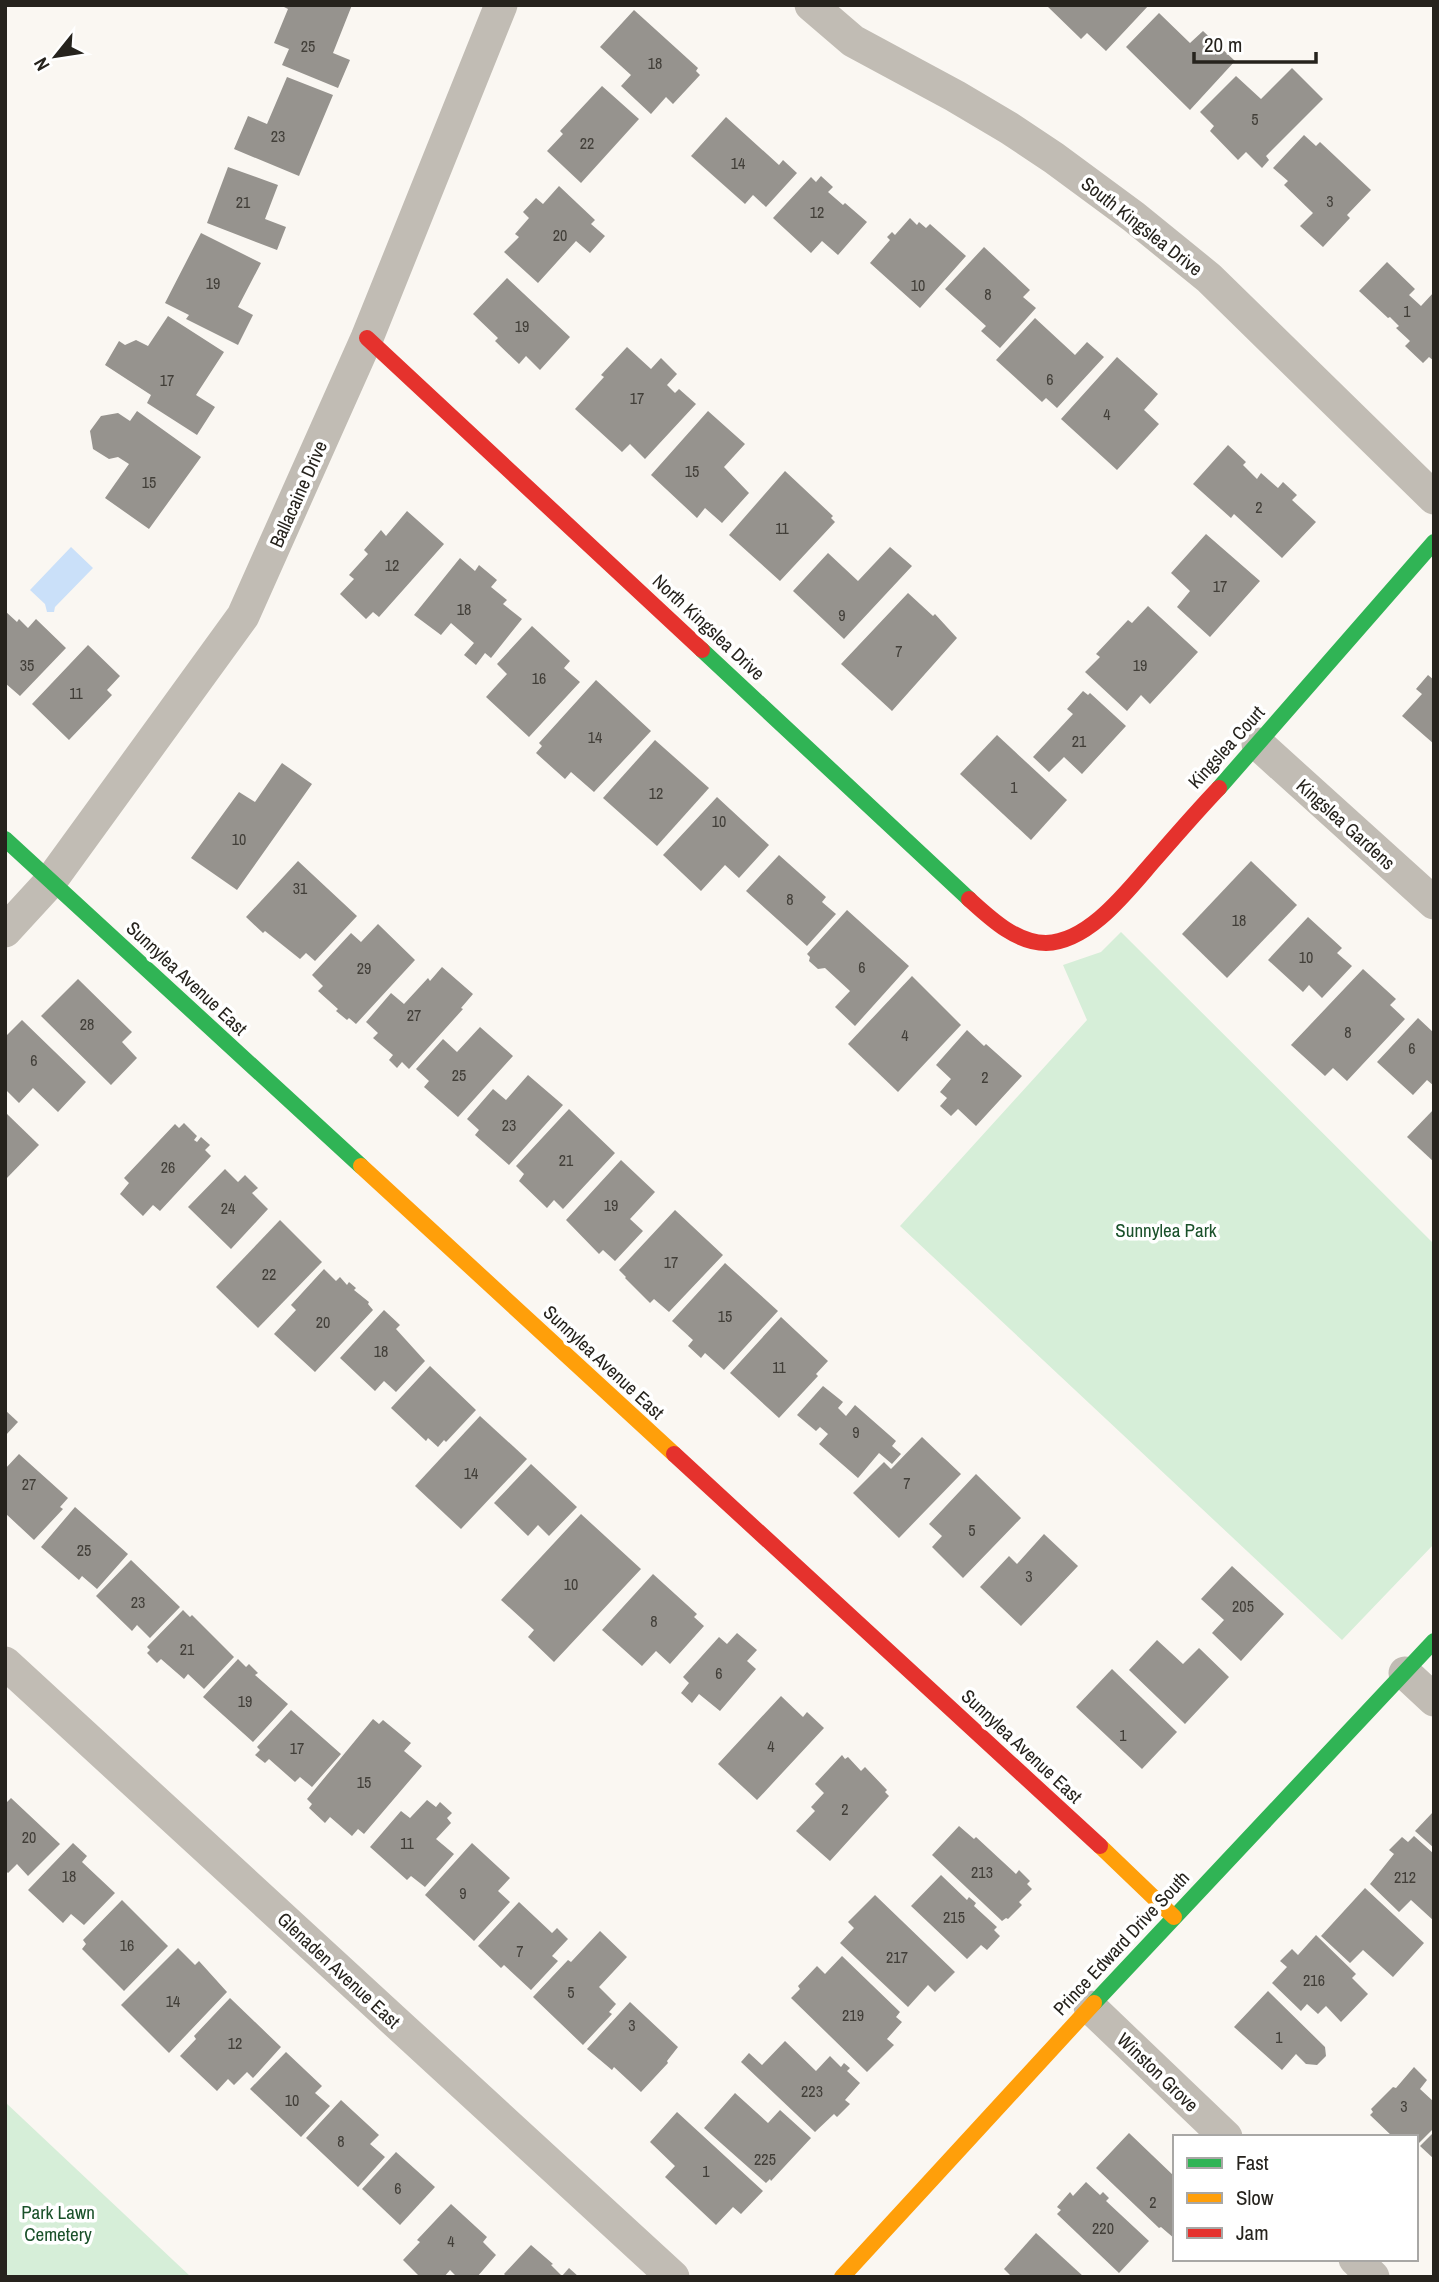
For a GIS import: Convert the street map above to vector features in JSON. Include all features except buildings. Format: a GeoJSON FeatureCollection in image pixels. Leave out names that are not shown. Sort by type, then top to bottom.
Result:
{"type":"FeatureCollection","features":[{"type":"Feature","properties":{"kind":"street","name":"Ballacaine Drive"},"geometry":{"type":"LineString","coordinates":[[5,931],[50,881],[243,617],[367,338],[501,5]]}},
{"type":"Feature","properties":{"kind":"street","name":"South Kingslea Drive"},"geometry":{"type":"LineString","coordinates":[[810,5],[853,41],[1009,128],[1134,216],[1209,278],[1434,498]]}},
{"type":"Feature","properties":{"kind":"street","name":"North Kingslea Drive"},"geometry":{"type":"LineString","coordinates":[[367,338],[981,910],[996,923],[1027,941]]}},
{"type":"Feature","properties":{"kind":"street","name":"Kingslea Court"},"geometry":{"type":"LineString","coordinates":[[1027,941],[1060,941],[1076,935],[1112,907],[1434,542]]}},
{"type":"Feature","properties":{"kind":"street","name":"Kingslea Gardens"},"geometry":{"type":"LineString","coordinates":[[1258,744],[1434,903]]}},
{"type":"Feature","properties":{"kind":"street","name":"Sunnylea Avenue East"},"geometry":{"type":"LineString","coordinates":[[5,839],[1119,1863],[1174,1917]]}},
{"type":"Feature","properties":{"kind":"street","name":"Prince Edward Drive South"},"geometry":{"type":"LineString","coordinates":[[842,2277],[1090,2007],[1434,1641]]}},
{"type":"Feature","properties":{"kind":"street","name":"Glenaden Avenue East"},"geometry":{"type":"LineString","coordinates":[[5,1663],[673,2277]]}},
{"type":"Feature","properties":{"kind":"street"},"geometry":{"type":"LineString","coordinates":[[1405,1673],[1434,1700]]}},
{"type":"Feature","properties":{"kind":"street","name":"Winston Grove"},"geometry":{"type":"LineString","coordinates":[[1090,2007],[1224,2135]]}},
{"type":"Feature","properties":{"kind":"street"},"geometry":{"type":"LineString","coordinates":[[1357,2261],[1373,2277]]}},
{"type":"Feature","properties":{"kind":"green space","name":"Sunnylea Park"},"geometry":{"type":"Polygon","coordinates":[[[1121,932],[1434,1244],[1434,1544],[1342,1640],[900,1226],[1087,1020],[1063,965],[1101,952],[1121,932]]]}},
{"type":"Feature","properties":{"kind":"green space","name":"Park Lawn Cemetery"},"geometry":{"type":"Polygon","coordinates":[[[5,2102],[191,2277],[5,2277],[5,2102]]]}},
{"type":"Feature","properties":{"kind":"water"},"geometry":{"type":"Polygon","coordinates":[[[71,547],[93,568],[55,607],[54,612],[47,612],[45,604],[30,590],[71,547]]]}},
{"type":"Feature","properties":{"kind":"traffic: fast"},"geometry":{"type":"LineString","coordinates":[[1219,788],[1434,542]]}},
{"type":"Feature","properties":{"kind":"traffic: fast"},"geometry":{"type":"LineString","coordinates":[[702,650],[969,899]]}},
{"type":"Feature","properties":{"kind":"traffic: fast"},"geometry":{"type":"LineString","coordinates":[[5,839],[361,1166]]}},
{"type":"Feature","properties":{"kind":"traffic: fast"},"geometry":{"type":"LineString","coordinates":[[1094,2003],[1434,1641]]}},
{"type":"Feature","properties":{"kind":"traffic: slow"},"geometry":{"type":"LineString","coordinates":[[361,1166],[674,1454]]}},
{"type":"Feature","properties":{"kind":"traffic: slow"},"geometry":{"type":"LineString","coordinates":[[1100,1846],[1174,1917]]}},
{"type":"Feature","properties":{"kind":"traffic: slow"},"geometry":{"type":"LineString","coordinates":[[842,2277],[1094,2003]]}},
{"type":"Feature","properties":{"kind":"traffic: jam"},"geometry":{"type":"LineString","coordinates":[[367,338],[702,650]]}},
{"type":"Feature","properties":{"kind":"traffic: jam"},"geometry":{"type":"LineString","coordinates":[[969,899],[1004,928],[1024,939],[1046,943],[1079,933],[1123,896],[1219,788]]}},
{"type":"Feature","properties":{"kind":"traffic: jam"},"geometry":{"type":"LineString","coordinates":[[674,1454],[1100,1846]]}}]}
